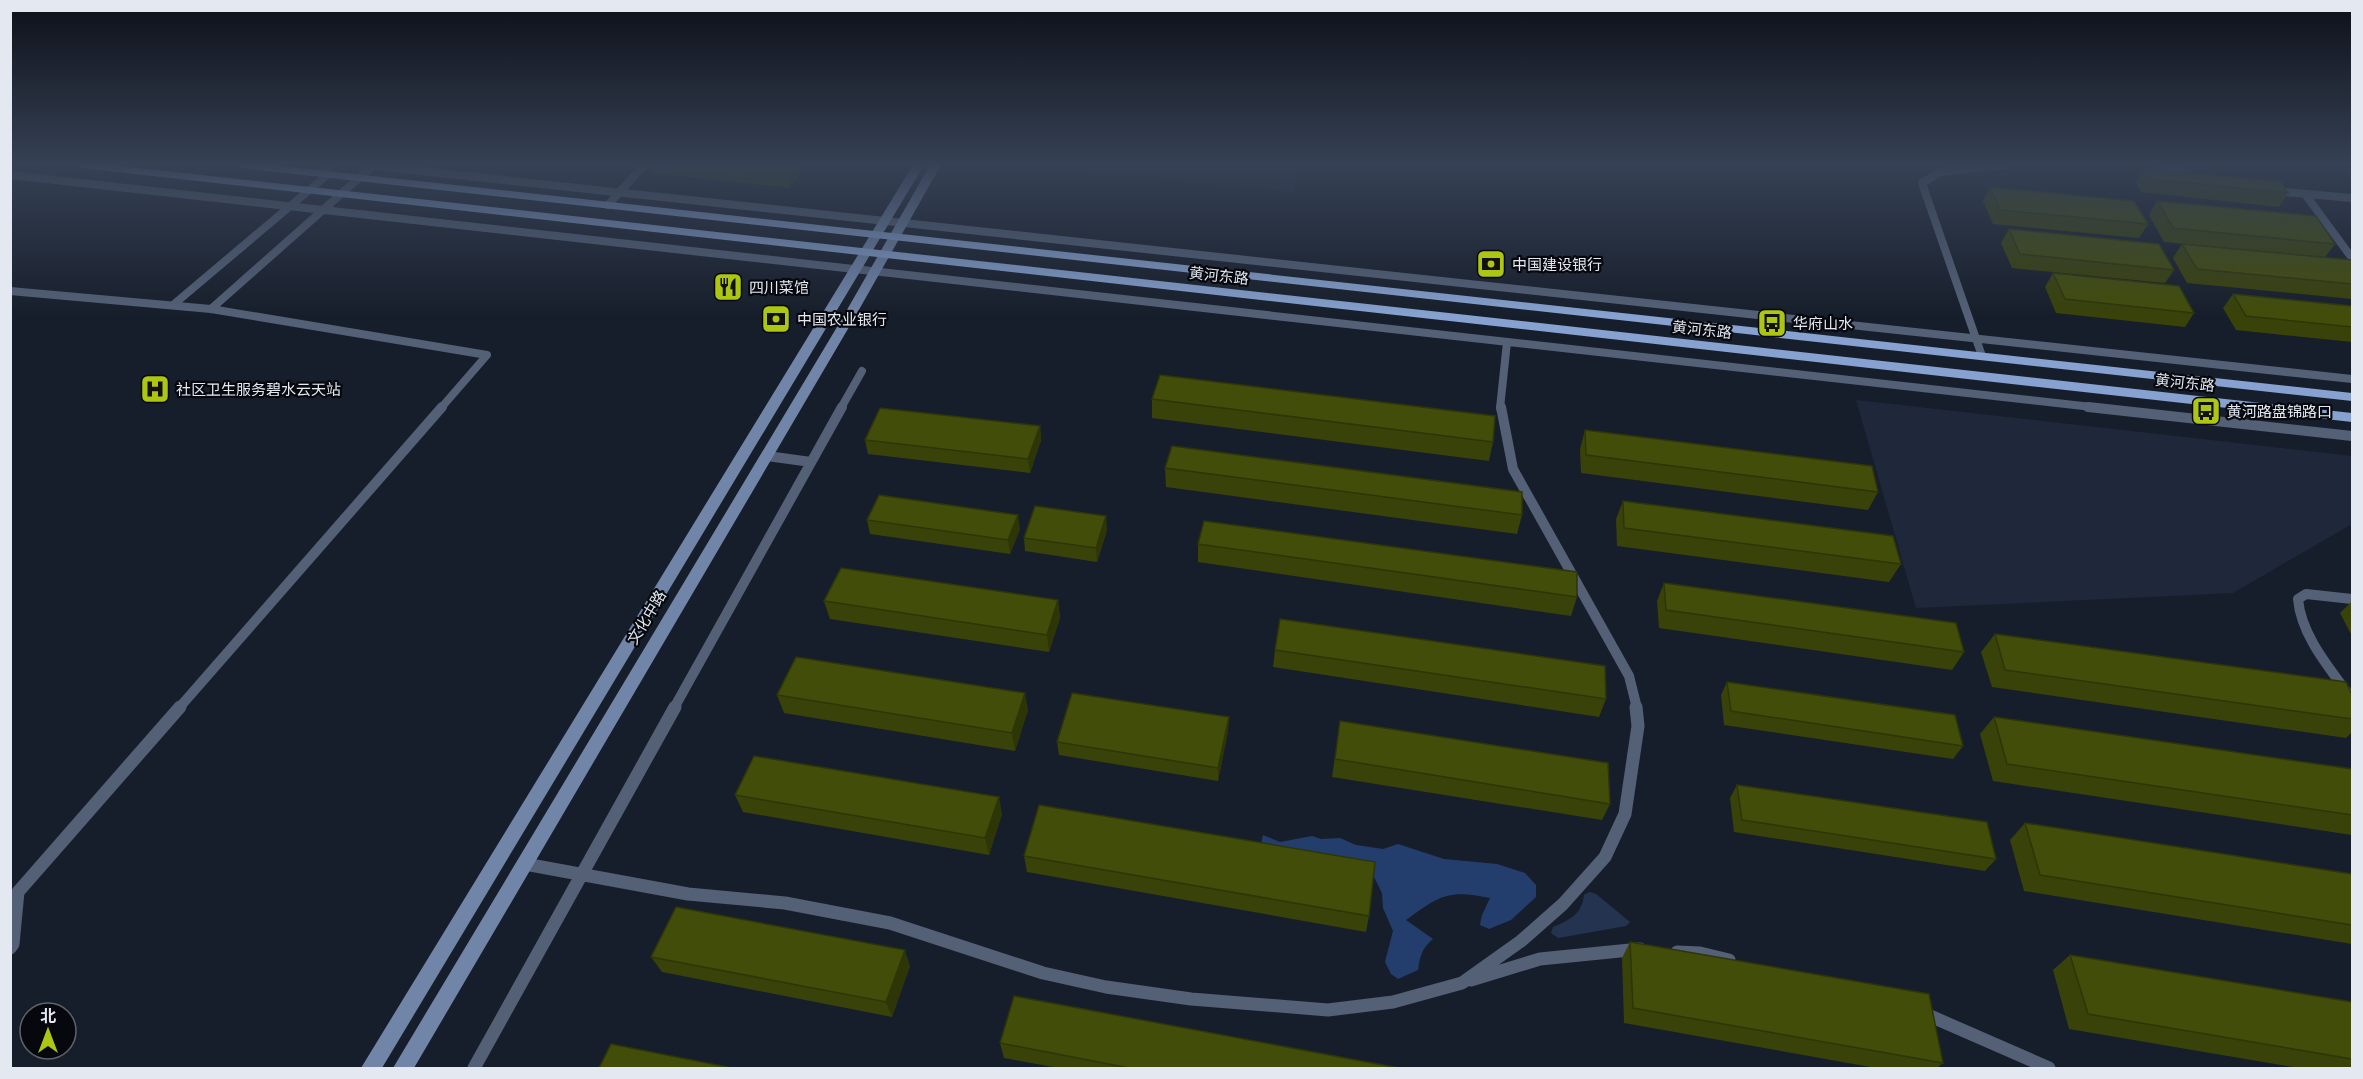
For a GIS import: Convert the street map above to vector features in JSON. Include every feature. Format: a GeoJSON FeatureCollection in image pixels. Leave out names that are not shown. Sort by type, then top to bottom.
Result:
{"type":"FeatureCollection","features":[{"type":"Feature","properties":{"kind":"main road","name":"黄河东路"},"geometry":{"type":"LineString","coordinates":[[535,215],[2352,417]]}},
{"type":"Feature","properties":{"kind":"main road","name":"黄河东路"},"geometry":{"type":"LineString","coordinates":[[695,215],[2352,397]]}},
{"type":"Feature","properties":{"kind":"street","name":"文化中路"},"geometry":{"type":"LineString","coordinates":[[371,1068],[889,215]]}},
{"type":"Feature","properties":{"kind":"street","name":"文化中路"},"geometry":{"type":"LineString","coordinates":[[403,1068],[908,215]]}},
{"type":"Feature","properties":{"kind":"lane"},"geometry":{"type":"LineString","coordinates":[[173,305],[279,215]]}},
{"type":"Feature","properties":{"kind":"lane"},"geometry":{"type":"LineString","coordinates":[[211,309],[317,215]]}},
{"type":"Feature","properties":{"kind":"lane"},"geometry":{"type":"LineString","coordinates":[[371,215],[2352,436]]}},
{"type":"Feature","properties":{"kind":"lane"},"geometry":{"type":"LineString","coordinates":[[842,215],[2352,379]]}},
{"type":"Feature","properties":{"kind":"lane"},"geometry":{"type":"LineString","coordinates":[[1933,215],[1982,356]]}},
{"type":"Feature","properties":{"kind":"lane"},"geometry":{"type":"LineString","coordinates":[[2321,215],[2352,258]]}},
{"type":"Feature","properties":{"kind":"lane"},"geometry":{"type":"LineString","coordinates":[[10,291],[211,309],[488,355],[18,892],[13,944],[10,948]]}},
{"type":"Feature","properties":{"kind":"lane"},"geometry":{"type":"LineString","coordinates":[[1462,983],[1521,940],[1563,904],[1605,857],[1625,814],[1638,726],[1636,701],[1629,676],[1513,469],[1500,412],[1507,342]]}},
{"type":"Feature","properties":{"kind":"lane"},"geometry":{"type":"LineString","coordinates":[[474,1068],[862,370]]}},
{"type":"Feature","properties":{"kind":"lane"},"geometry":{"type":"LineString","coordinates":[[767,456],[811,462]]}},
{"type":"Feature","properties":{"kind":"lane"},"geometry":{"type":"LineString","coordinates":[[2352,599],[2306,594],[2298,599],[2297,610],[2326,664],[2352,699]]}},
{"type":"Feature","properties":{"kind":"lane"},"geometry":{"type":"LineString","coordinates":[[525,864],[688,894],[786,903],[851,915],[890,923],[1043,973],[1106,987],[1191,999],[1328,1010],[1393,1002],[1540,958],[1661,950],[1700,953],[1746,964]]}},
{"type":"Feature","properties":{"kind":"lane"},"geometry":{"type":"LineString","coordinates":[[1911,1009],[1933,1015],[2049,1068]]}},
{"type":"Feature","properties":{"kind":"shaded area"},"geometry":{"type":"Polygon","coordinates":[[[1856,400],[2352,456],[2352,524],[2233,593],[1916,608],[1856,400]]]}},
{"type":"Feature","properties":{"kind":"shaded area"},"geometry":{"type":"Polygon","coordinates":[[[1263,835],[1280,842],[1312,836],[1321,839],[1340,838],[1356,845],[1383,849],[1398,844],[1444,859],[1497,864],[1525,873],[1536,885],[1536,897],[1511,920],[1489,929],[1480,925],[1490,898],[1464,894],[1454,895],[1427,905],[1406,920],[1433,939],[1422,953],[1418,970],[1398,979],[1391,974],[1385,962],[1393,931],[1383,908],[1382,893],[1367,863],[1260,849],[1263,835]]]}},
{"type":"Feature","properties":{"kind":"shaded area"},"geometry":{"type":"Polygon","coordinates":[[[1589,892],[1596,894],[1630,922],[1626,926],[1558,938],[1551,933],[1553,927],[1570,919],[1578,912],[1584,895],[1589,892]]]}},
{"type":"Feature","properties":{"kind":"building"},"geometry":{"type":"Polygon","coordinates":[[[2057,215],[2143,215],[2148,224],[2057,215]]]}},
{"type":"Feature","properties":{"kind":"building"},"geometry":{"type":"Polygon","coordinates":[[[2166,215],[2316,216],[2335,244],[2173,228],[2166,215]]]}},
{"type":"Feature","properties":{"kind":"building"},"geometry":{"type":"Polygon","coordinates":[[[2009,229],[2159,244],[2174,270],[2020,254],[2009,229]]]}},
{"type":"Feature","properties":{"kind":"building"},"geometry":{"type":"Polygon","coordinates":[[[2182,244],[2352,260],[2352,284],[2197,269],[2182,244]]]}},
{"type":"Feature","properties":{"kind":"building"},"geometry":{"type":"Polygon","coordinates":[[[2053,273],[2179,286],[2194,313],[2065,299],[2053,273]]]}},
{"type":"Feature","properties":{"kind":"building"},"geometry":{"type":"Polygon","coordinates":[[[2233,294],[2352,306],[2352,327],[2246,316],[2233,294]]]}},
{"type":"Feature","properties":{"kind":"building"},"geometry":{"type":"Polygon","coordinates":[[[1160,375],[1495,416],[1493,442],[1152,399],[1160,375]]]}},
{"type":"Feature","properties":{"kind":"building"},"geometry":{"type":"Polygon","coordinates":[[[880,408],[1040,426],[1028,459],[865,440],[880,408]]]}},
{"type":"Feature","properties":{"kind":"building"},"geometry":{"type":"Polygon","coordinates":[[[1585,430],[1872,466],[1878,492],[1586,455],[1585,430]]]}},
{"type":"Feature","properties":{"kind":"building"},"geometry":{"type":"Polygon","coordinates":[[[1172,446],[1522,492],[1522,515],[1165,468],[1172,446]]]}},
{"type":"Feature","properties":{"kind":"building"},"geometry":{"type":"Polygon","coordinates":[[[879,495],[1018,515],[1008,540],[867,520],[879,495]]]}},
{"type":"Feature","properties":{"kind":"building"},"geometry":{"type":"Polygon","coordinates":[[[1623,501],[1893,536],[1901,564],[1624,528],[1623,501]]]}},
{"type":"Feature","properties":{"kind":"building"},"geometry":{"type":"Polygon","coordinates":[[[1035,506],[1106,516],[1096,548],[1024,538],[1035,506]]]}},
{"type":"Feature","properties":{"kind":"building"},"geometry":{"type":"Polygon","coordinates":[[[1204,521],[1577,572],[1577,597],[1198,544],[1204,521]]]}},
{"type":"Feature","properties":{"kind":"building"},"geometry":{"type":"Polygon","coordinates":[[[841,568],[1058,600],[1047,635],[824,601],[841,568]]]}},
{"type":"Feature","properties":{"kind":"building"},"geometry":{"type":"Polygon","coordinates":[[[1664,583],[1956,623],[1964,652],[1666,610],[1664,583]]]}},
{"type":"Feature","properties":{"kind":"building"},"geometry":{"type":"Polygon","coordinates":[[[1280,619],[1605,666],[1606,699],[1275,650],[1280,619]]]}},
{"type":"Feature","properties":{"kind":"building"},"geometry":{"type":"Polygon","coordinates":[[[1995,634],[2346,682],[2352,695],[2352,719],[2005,670],[1995,634]]]}},
{"type":"Feature","properties":{"kind":"building"},"geometry":{"type":"Polygon","coordinates":[[[796,657],[1025,693],[1012,733],[777,695],[796,657]]]}},
{"type":"Feature","properties":{"kind":"building"},"geometry":{"type":"Polygon","coordinates":[[[1727,682],[1955,715],[1963,746],[1731,711],[1727,682]]]}},
{"type":"Feature","properties":{"kind":"building"},"geometry":{"type":"Polygon","coordinates":[[[1072,693],[1229,717],[1218,768],[1057,742],[1072,693]]]}},
{"type":"Feature","properties":{"kind":"building"},"geometry":{"type":"Polygon","coordinates":[[[1994,717],[2352,769],[2352,815],[2007,764],[1994,717]]]}},
{"type":"Feature","properties":{"kind":"building"},"geometry":{"type":"Polygon","coordinates":[[[1340,721],[1608,763],[1610,804],[1335,759],[1340,721]]]}},
{"type":"Feature","properties":{"kind":"building"},"geometry":{"type":"Polygon","coordinates":[[[754,756],[999,797],[985,838],[735,795],[754,756]]]}},
{"type":"Feature","properties":{"kind":"building"},"geometry":{"type":"Polygon","coordinates":[[[1737,785],[1987,822],[1996,859],[1742,820],[1737,785]]]}},
{"type":"Feature","properties":{"kind":"building"},"geometry":{"type":"Polygon","coordinates":[[[1039,805],[1375,862],[1369,916],[1024,856],[1039,805]]]}},
{"type":"Feature","properties":{"kind":"building"},"geometry":{"type":"Polygon","coordinates":[[[2025,823],[2352,874],[2352,925],[2040,875],[2025,823]]]}},
{"type":"Feature","properties":{"kind":"building"},"geometry":{"type":"Polygon","coordinates":[[[676,907],[905,950],[886,1002],[651,957],[676,907]]]}},
{"type":"Feature","properties":{"kind":"building"},"geometry":{"type":"Polygon","coordinates":[[[1630,942],[1929,994],[1943,1063],[1633,1008],[1630,942]]]}},
{"type":"Feature","properties":{"kind":"building"},"geometry":{"type":"Polygon","coordinates":[[[2070,955],[2352,1002],[2352,1059],[2088,1014],[2070,955]]]}},
{"type":"Feature","properties":{"kind":"building"},"geometry":{"type":"Polygon","coordinates":[[[1014,996],[1399,1068],[1129,1068],[1000,1043],[1014,996]]]}},
{"type":"Feature","properties":{"kind":"building"},"geometry":{"type":"Polygon","coordinates":[[[611,1044],[732,1068],[599,1068],[611,1044]]]}},
{"type":"Feature","properties":{"kind":"place","name":"中国建设银行"},"geometry":{"type":"Point","coordinates":[1491,264]}},
{"type":"Feature","properties":{"kind":"place","name":"四川菜馆"},"geometry":{"type":"Point","coordinates":[728,287]}},
{"type":"Feature","properties":{"kind":"place","name":"中国农业银行"},"geometry":{"type":"Point","coordinates":[776,319]}},
{"type":"Feature","properties":{"kind":"place","name":"华府山水"},"geometry":{"type":"Point","coordinates":[1772,323]}},
{"type":"Feature","properties":{"kind":"place","name":"社区卫生服务碧水云天站"},"geometry":{"type":"Point","coordinates":[155,389]}},
{"type":"Feature","properties":{"kind":"place","name":"黄河路盘锦路口"},"geometry":{"type":"Point","coordinates":[2206,411]}}]}
